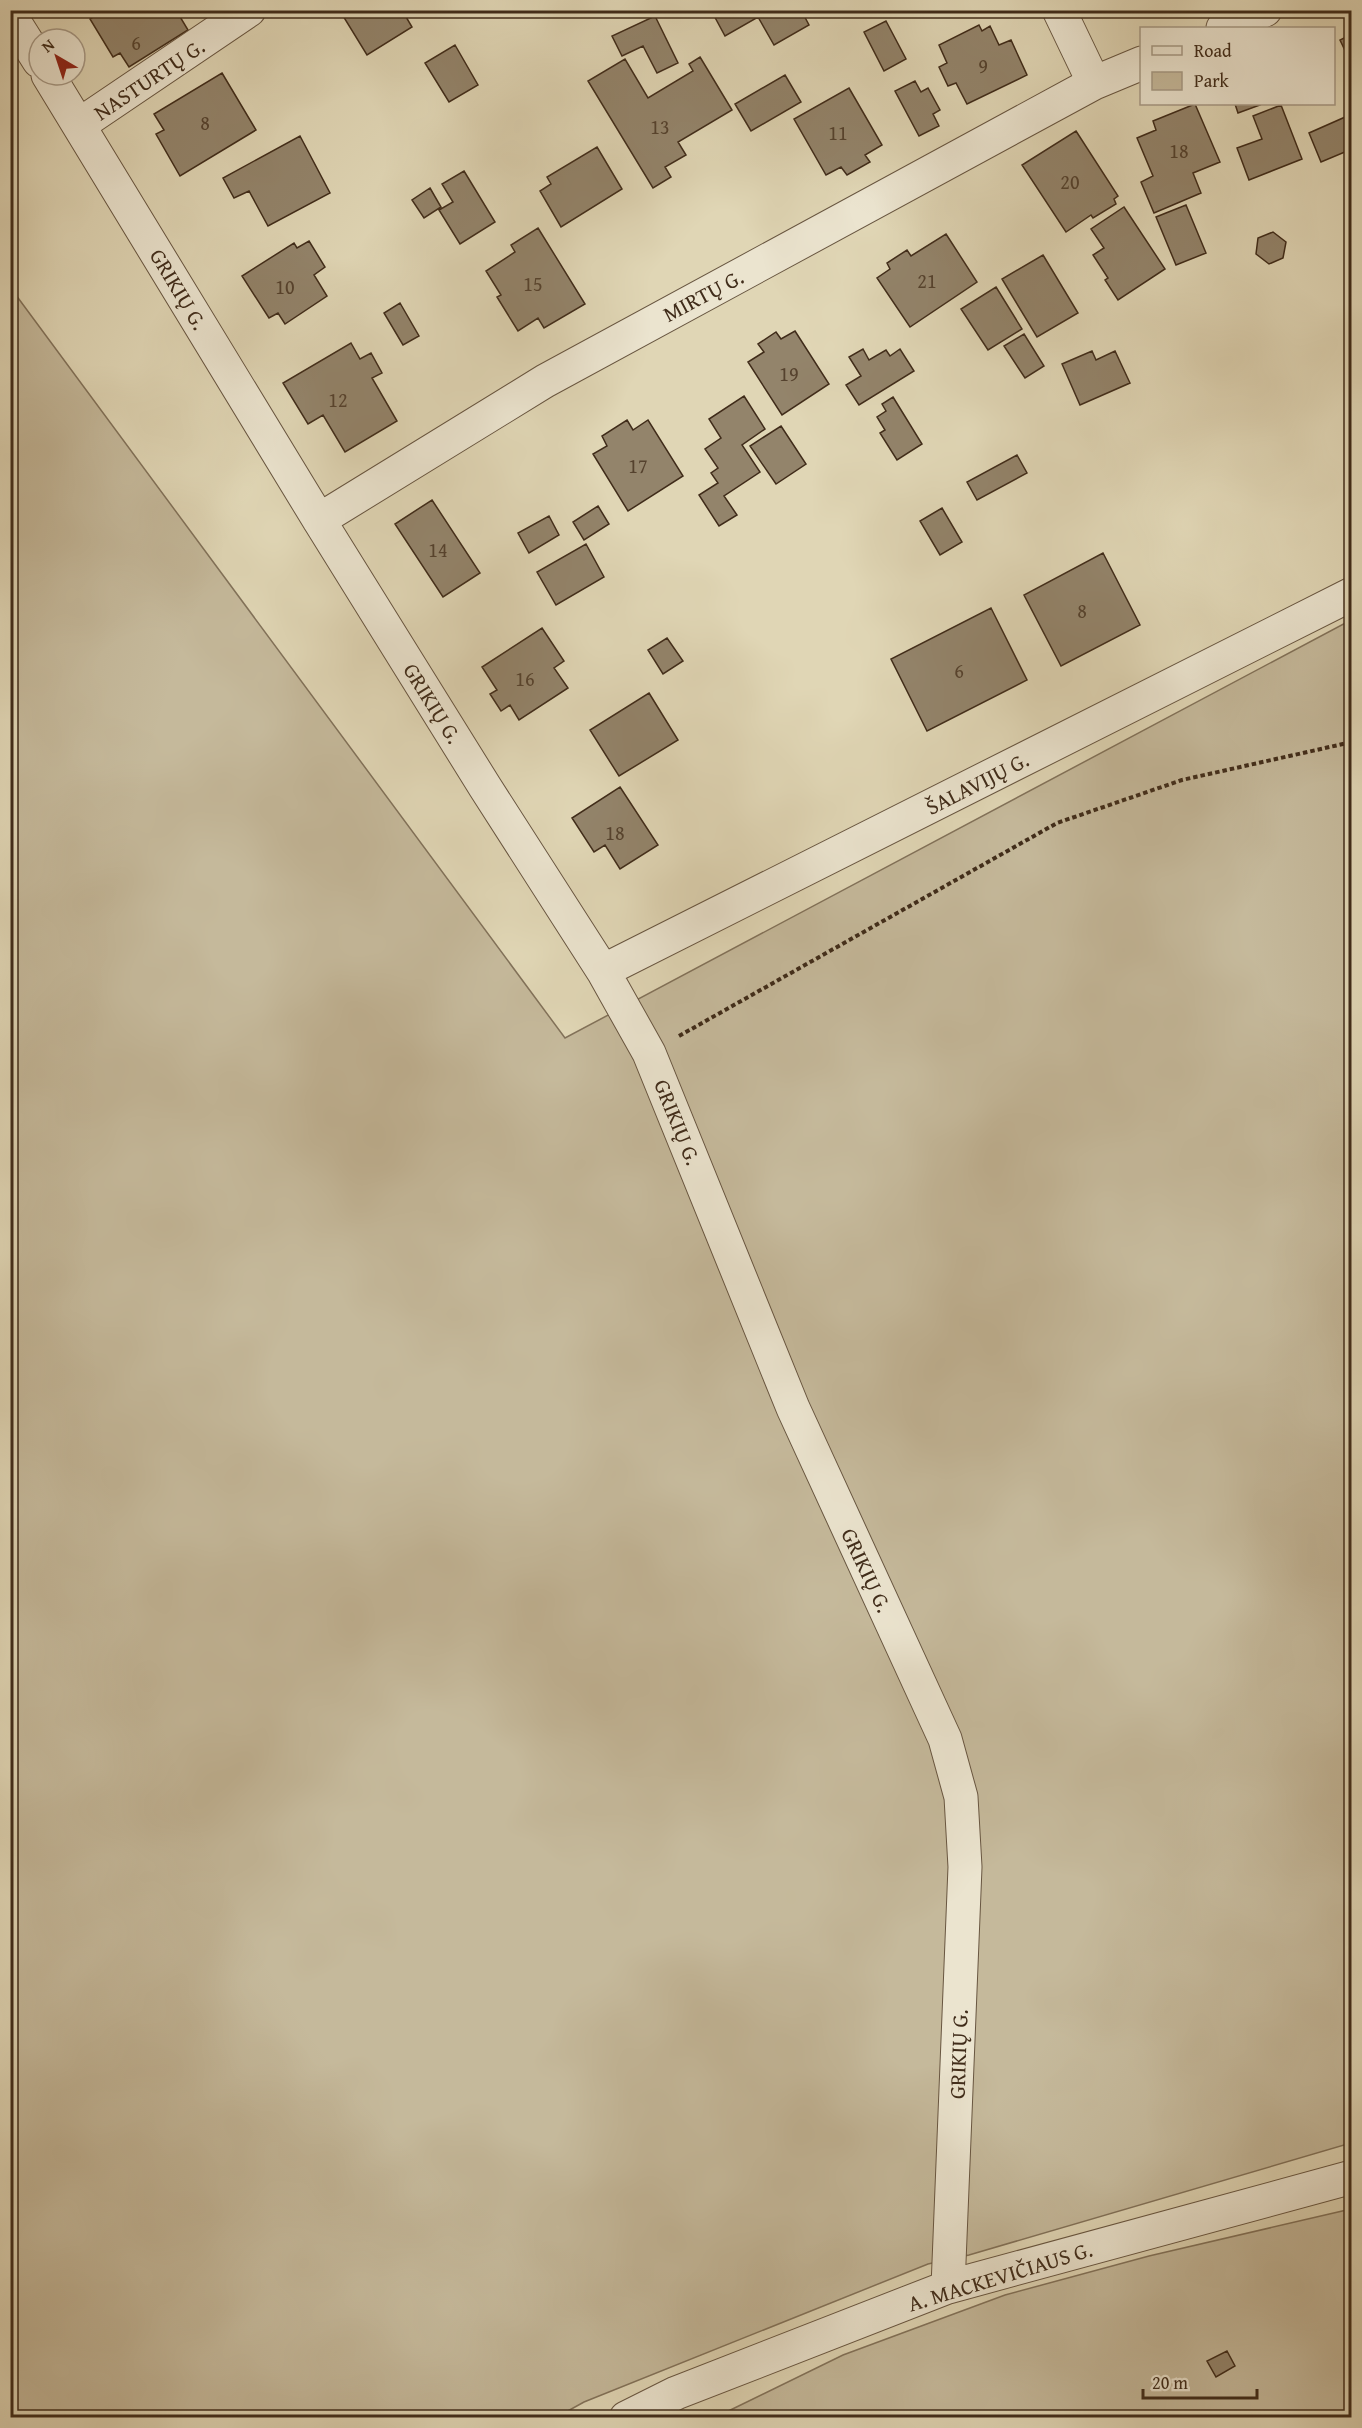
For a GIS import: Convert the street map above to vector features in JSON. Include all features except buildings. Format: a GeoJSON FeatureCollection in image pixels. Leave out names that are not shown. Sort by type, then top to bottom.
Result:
{"type":"FeatureCollection","features":[{"type":"Feature","properties":{"kind":"street","name":"NASTURTŲ G."},"geometry":{"type":"LineString","coordinates":[[79,126],[249,10]]}},
{"type":"Feature","properties":{"kind":"street"},"geometry":{"type":"LineString","coordinates":[[1059,10],[1094,83]]}},
{"type":"Feature","properties":{"kind":"street"},"geometry":{"type":"LineString","coordinates":[[1225,27],[1265,10]]}},
{"type":"Feature","properties":{"kind":"street"},"geometry":{"type":"LineString","coordinates":[[10,15],[27,42]]}},
{"type":"Feature","properties":{"kind":"street","name":"MIRTŲ G."},"geometry":{"type":"LineString","coordinates":[[320,520],[545,381],[1094,83],[1140,64]]}},
{"type":"Feature","properties":{"kind":"street","name":"GRIKIŲ G."},"geometry":{"type":"LineString","coordinates":[[55,87],[485,787],[603,971],[650,1053],[794,1408],[945,1739],[961,1797],[965,1867],[948,2287]]}},
{"type":"Feature","properties":{"kind":"street","name":"ŠALAVIJŲ G."},"geometry":{"type":"LineString","coordinates":[[603,971],[1352,594]]}},
{"type":"Feature","properties":{"kind":"street","name":"A. MACKEVIČIAUS G."},"geometry":{"type":"LineString","coordinates":[[626,2418],[676,2394],[948,2287],[1352,2177]]}},
{"type":"Feature","properties":{"kind":"path"},"geometry":{"type":"LineString","coordinates":[[650,1053],[1057,823],[1182,780],[1352,742]]}},
{"type":"Feature","properties":{"kind":"green space"},"geometry":{"type":"Polygon","coordinates":[[[10,287],[565,1038],[1351,620],[1351,2143],[969,2255],[928,2264],[584,2402],[557,2417],[11,2417],[10,287]]]}},
{"type":"Feature","properties":{"kind":"green space"},"geometry":{"type":"Polygon","coordinates":[[[1351,2209],[1351,2417],[714,2418],[843,2355],[1005,2295],[1149,2256],[1351,2209]]]}}]}
